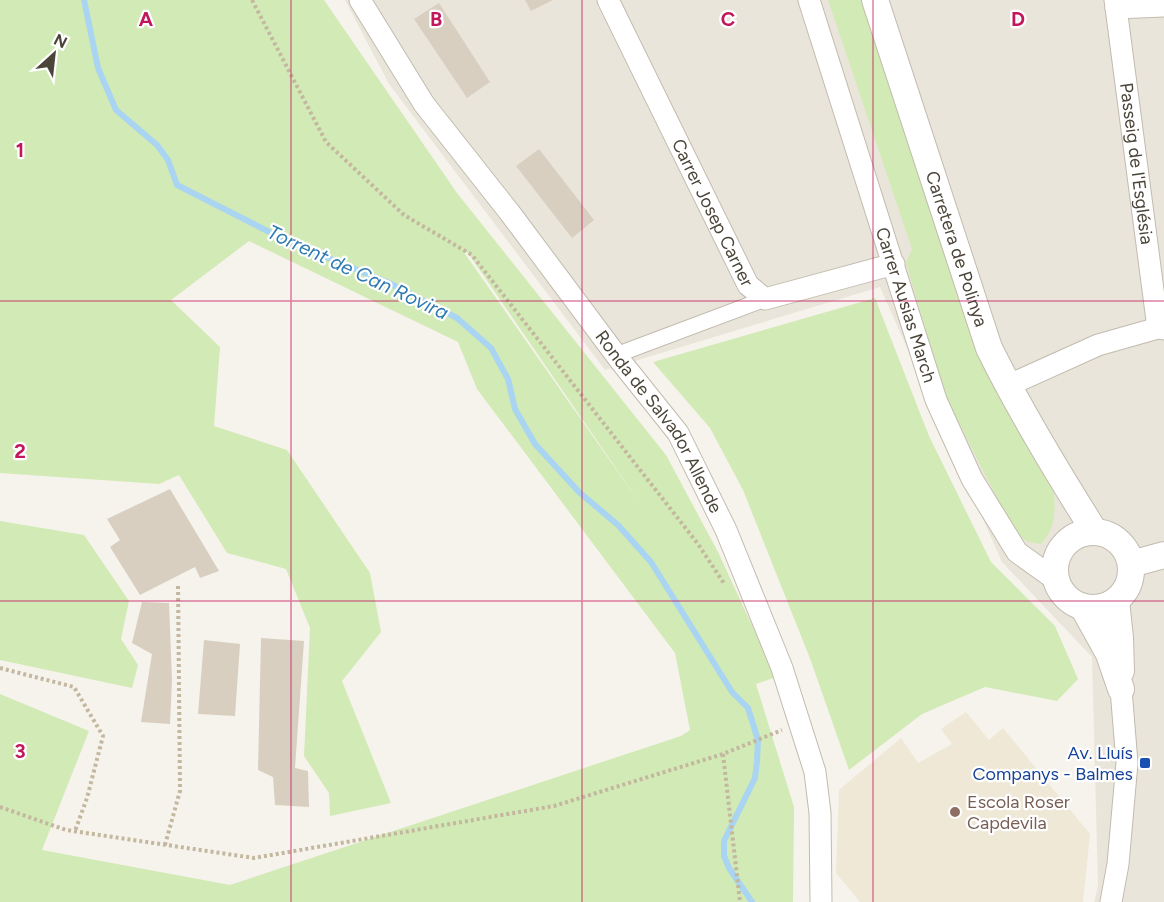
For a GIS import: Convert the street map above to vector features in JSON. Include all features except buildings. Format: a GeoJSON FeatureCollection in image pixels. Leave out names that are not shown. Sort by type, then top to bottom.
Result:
{"type":"FeatureCollection","features":[{"type":"Feature","properties":{"kind":"street","name":"Ronda de Salvador Allende"},"geometry":{"type":"LineString","coordinates":[[360,0],[424,104],[678,433],[726,530],[782,668],[799,723],[816,783],[820,813],[821,902]]}},
{"type":"Feature","properties":{"kind":"street","name":"Carrer Josep Carner"},"geometry":{"type":"LineString","coordinates":[[608,0],[748,285],[765,300],[894,264]]}},
{"type":"Feature","properties":{"kind":"street","name":"Carrer Ausias March"},"geometry":{"type":"LineString","coordinates":[[809,0],[936,400],[972,479],[1017,552],[1056,580]]}},
{"type":"Feature","properties":{"kind":"street","name":"Carretera de Polinya"},"geometry":{"type":"LineString","coordinates":[[875,0],[989,348],[1007,386],[1095,532]]}},
{"type":"Feature","properties":{"kind":"street"},"geometry":{"type":"LineString","coordinates":[[1116,4],[1164,6]]}},
{"type":"Feature","properties":{"kind":"street","name":"Passeig de l'Església"},"geometry":{"type":"LineString","coordinates":[[1116,4],[1161,328]]}},
{"type":"Feature","properties":{"kind":"street"},"geometry":{"type":"LineString","coordinates":[[616,355],[765,300]]}},
{"type":"Feature","properties":{"kind":"street"},"geometry":{"type":"LineString","coordinates":[[1007,386],[1098,345],[1161,328]]}},
{"type":"Feature","properties":{"kind":"street"},"geometry":{"type":"LineString","coordinates":[[1066,487],[1066,542]]}},
{"type":"Feature","properties":{"kind":"street"},"geometry":{"type":"LineString","coordinates":[[1083,608],[1100,608],[1116,601],[1131,579],[1131,564],[1117,540],[1095,532],[1080,534],[1066,542],[1056,559],[1056,580],[1063,595],[1083,608],[1109,654],[1121,689]]}},
{"type":"Feature","properties":{"kind":"street"},"geometry":{"type":"LineString","coordinates":[[1131,564],[1164,555]]}},
{"type":"Feature","properties":{"kind":"street"},"geometry":{"type":"LineString","coordinates":[[1111,902],[1118,864],[1127,763],[1116,601]]}},
{"type":"Feature","properties":{"kind":"path"},"geometry":{"type":"LineString","coordinates":[[252,0],[326,142],[404,215],[472,255],[698,544],[729,591]]}},
{"type":"Feature","properties":{"kind":"path"},"geometry":{"type":"LineString","coordinates":[[165,845],[180,791],[178,584]]}},
{"type":"Feature","properties":{"kind":"path"},"geometry":{"type":"LineString","coordinates":[[0,668],[74,687],[103,736],[87,798],[75,831]]}},
{"type":"Feature","properties":{"kind":"path"},"geometry":{"type":"LineString","coordinates":[[0,807],[66,830],[254,858],[554,806],[723,754],[799,723]]}},
{"type":"Feature","properties":{"kind":"path"},"geometry":{"type":"LineString","coordinates":[[723,754],[740,902]]}},
{"type":"Feature","properties":{"kind":"shaded area"},"geometry":{"type":"Polygon","coordinates":[[[345,0],[1164,0],[1164,902],[1094,902],[1098,886],[1092,657],[1002,562],[880,287],[605,370],[389,84],[345,0]]]}},
{"type":"Feature","properties":{"kind":"shaded area","name":"Escola Roser Capdevila"},"geometry":{"type":"Polygon","coordinates":[[[966,712],[989,740],[1003,728],[1090,834],[1083,902],[860,902],[836,873],[839,790],[901,738],[918,763],[952,744],[941,729],[966,712]]]}},
{"type":"Feature","properties":{"kind":"green space"},"geometry":{"type":"Polygon","coordinates":[[[0,0],[324,0],[457,193],[666,455],[718,552],[776,677],[756,684],[794,807],[793,902],[0,902],[0,694],[89,731],[42,850],[230,885],[681,736],[690,730],[675,653],[477,389],[458,342],[249,241],[171,300],[220,347],[214,426],[287,450],[370,573],[381,632],[342,681],[391,803],[330,816],[329,793],[304,756],[310,628],[286,569],[227,553],[179,475],[159,484],[0,473],[0,0]],[[463,251],[644,509],[468,253],[463,251]]]}},
{"type":"Feature","properties":{"kind":"green space"},"geometry":{"type":"Polygon","coordinates":[[[828,0],[867,0],[1054,492],[1054,520],[1050,532],[1041,544],[1028,542],[1014,532],[945,395],[906,263],[912,249],[828,0]]]}},
{"type":"Feature","properties":{"kind":"green space"},"geometry":{"type":"Polygon","coordinates":[[[875,298],[929,436],[991,562],[1055,626],[1078,679],[1057,701],[985,687],[922,714],[849,770],[811,661],[743,490],[710,428],[653,362],[875,298]]]}},
{"type":"Feature","properties":{"kind":"green space"},"geometry":{"type":"Polygon","coordinates":[[[0,521],[84,535],[129,601],[121,639],[138,665],[132,688],[0,660],[0,521]]]}},
{"type":"Feature","properties":{"kind":"waterway","name":"Torrent de Can Rovira"},"geometry":{"type":"LineString","coordinates":[[84,0],[98,68],[116,110],[157,145],[168,160],[177,185],[287,241],[389,283],[457,318],[491,348],[508,379],[515,409],[535,444],[579,492],[618,525],[651,562],[732,692],[748,708],[758,740],[755,778],[724,841],[724,856],[729,868],[752,902]]}},
{"type":"Feature","properties":{"kind":"place","name":"Av. Lluís Companys - Balmes"},"geometry":{"type":"Point","coordinates":[1145,763]}},
{"type":"Feature","properties":{"kind":"place","name":"Escola Roser Capdevila"},"geometry":{"type":"Point","coordinates":[955,812]}}]}
